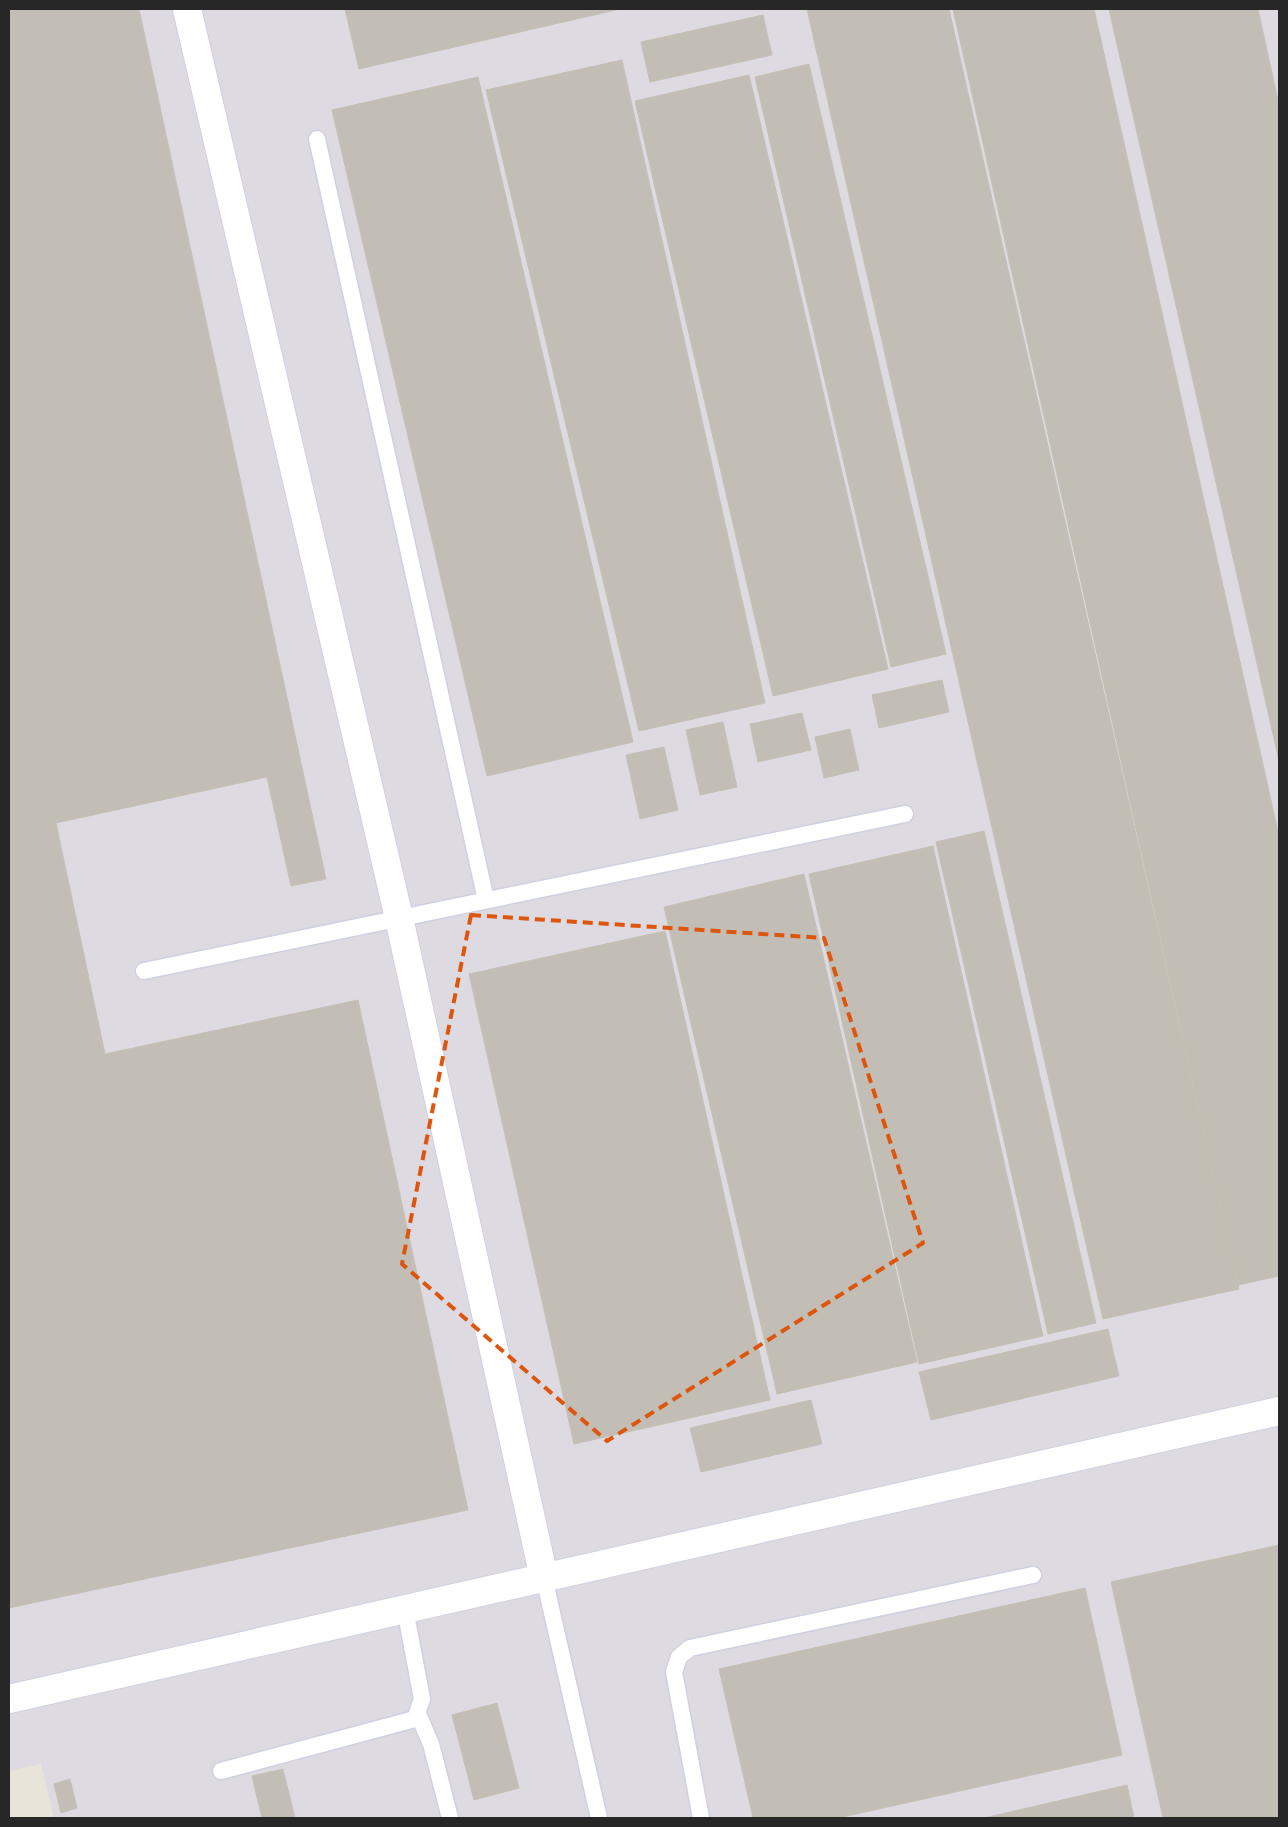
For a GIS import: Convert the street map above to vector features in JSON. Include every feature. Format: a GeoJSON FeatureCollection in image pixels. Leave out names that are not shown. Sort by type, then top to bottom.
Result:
{"type":"FeatureCollection","features":[{"type":"Feature","properties":{"kind":"street"},"geometry":{"type":"LineString","coordinates":[[187,9],[399,918],[544,1578]]}},
{"type":"Feature","properties":{"kind":"street"},"geometry":{"type":"LineString","coordinates":[[9,1699],[1279,1411]]}},
{"type":"Feature","properties":{"kind":"lane"},"geometry":{"type":"LineString","coordinates":[[317,139],[486,900]]}},
{"type":"Feature","properties":{"kind":"lane"},"geometry":{"type":"LineString","coordinates":[[144,970],[905,814]]}},
{"type":"Feature","properties":{"kind":"lane"},"geometry":{"type":"LineString","coordinates":[[701,1818],[674,1672],[679,1657],[690,1648],[1033,1575]]}},
{"type":"Feature","properties":{"kind":"lane"},"geometry":{"type":"LineString","coordinates":[[544,1578],[599,1818]]}},
{"type":"Feature","properties":{"kind":"lane"},"geometry":{"type":"LineString","coordinates":[[221,1771],[415,1719],[422,1699],[405,1609]]}},
{"type":"Feature","properties":{"kind":"lane"},"geometry":{"type":"LineString","coordinates":[[418,1714],[431,1744],[450,1818]]}},
{"type":"Feature","properties":{"kind":"highlighted area"},"geometry":{"type":"Polygon","coordinates":[[[471,915],[824,938],[923,1243],[607,1441],[402,1264],[471,915]]]}},
{"type":"Feature","properties":{"kind":"shaded area"},"geometry":{"type":"Polygon","coordinates":[[[9,9],[1279,9],[1279,1818],[54,1818],[41,1764],[9,1771],[9,9]]]}},
{"type":"Feature","properties":{"kind":"building"},"geometry":{"type":"Polygon","coordinates":[[[9,9],[139,9],[326,879],[291,886],[267,777],[56,823],[105,1054],[358,1000],[468,1510],[9,1608],[9,9]]]}},
{"type":"Feature","properties":{"kind":"building"},"geometry":{"type":"Polygon","coordinates":[[[345,9],[620,9],[359,69],[345,9]]]}},
{"type":"Feature","properties":{"kind":"building"},"geometry":{"type":"Polygon","coordinates":[[[807,9],[949,9],[1239,1289],[1103,1319],[807,9]]]}},
{"type":"Feature","properties":{"kind":"building"},"geometry":{"type":"Polygon","coordinates":[[[953,9],[1094,9],[1279,836],[1279,1276],[1238,1285],[953,9]]]}},
{"type":"Feature","properties":{"kind":"building"},"geometry":{"type":"Polygon","coordinates":[[[1109,9],[1258,9],[1279,105],[1279,761],[1109,9]]]}},
{"type":"Feature","properties":{"kind":"building"},"geometry":{"type":"Polygon","coordinates":[[[763,15],[772,55],[650,82],[641,42],[763,15]]]}},
{"type":"Feature","properties":{"kind":"building"},"geometry":{"type":"Polygon","coordinates":[[[622,60],[765,703],[639,731],[486,90],[622,60]]]}},
{"type":"Feature","properties":{"kind":"building"},"geometry":{"type":"Polygon","coordinates":[[[809,64],[946,654],[891,667],[755,77],[809,64]]]}},
{"type":"Feature","properties":{"kind":"building"},"geometry":{"type":"Polygon","coordinates":[[[749,75],[888,669],[773,696],[635,101],[749,75]]]}},
{"type":"Feature","properties":{"kind":"building"},"geometry":{"type":"Polygon","coordinates":[[[478,77],[633,742],[487,776],[332,110],[478,77]]]}},
{"type":"Feature","properties":{"kind":"building"},"geometry":{"type":"Polygon","coordinates":[[[942,680],[949,712],[879,728],[872,695],[942,680]]]}},
{"type":"Feature","properties":{"kind":"building"},"geometry":{"type":"Polygon","coordinates":[[[802,713],[811,750],[758,762],[750,724],[802,713]]]}},
{"type":"Feature","properties":{"kind":"building"},"geometry":{"type":"Polygon","coordinates":[[[723,722],[737,787],[700,795],[686,730],[723,722]]]}},
{"type":"Feature","properties":{"kind":"building"},"geometry":{"type":"Polygon","coordinates":[[[850,729],[859,770],[824,778],[815,737],[850,729]]]}},
{"type":"Feature","properties":{"kind":"building"},"geometry":{"type":"Polygon","coordinates":[[[664,747],[678,810],[640,819],[626,755],[664,747]]]}},
{"type":"Feature","properties":{"kind":"building"},"geometry":{"type":"Polygon","coordinates":[[[984,831],[1096,1323],[1048,1334],[936,842],[984,831]]]}},
{"type":"Feature","properties":{"kind":"building"},"geometry":{"type":"Polygon","coordinates":[[[933,846],[1043,1336],[919,1364],[809,874],[933,846]]]}},
{"type":"Feature","properties":{"kind":"building"},"geometry":{"type":"Polygon","coordinates":[[[804,874],[917,1362],[777,1394],[664,907],[804,874]]]}},
{"type":"Feature","properties":{"kind":"building"},"geometry":{"type":"Polygon","coordinates":[[[665,931],[770,1400],[574,1444],[469,974],[665,931]]]}},
{"type":"Feature","properties":{"kind":"building"},"geometry":{"type":"Polygon","coordinates":[[[1108,1329],[1119,1376],[931,1420],[919,1372],[1108,1329]]]}},
{"type":"Feature","properties":{"kind":"building"},"geometry":{"type":"Polygon","coordinates":[[[811,1400],[822,1444],[701,1472],[690,1428],[811,1400]]]}},
{"type":"Feature","properties":{"kind":"building"},"geometry":{"type":"Polygon","coordinates":[[[1279,1545],[1279,1818],[1163,1818],[1111,1582],[1279,1545]]]}},
{"type":"Feature","properties":{"kind":"building"},"geometry":{"type":"Polygon","coordinates":[[[1085,1588],[1122,1755],[838,1818],[753,1818],[719,1669],[1085,1588]]]}},
{"type":"Feature","properties":{"kind":"building"},"geometry":{"type":"Polygon","coordinates":[[[497,1703],[519,1788],[474,1800],[452,1715],[497,1703]]]}},
{"type":"Feature","properties":{"kind":"building"},"geometry":{"type":"Polygon","coordinates":[[[283,1769],[295,1818],[262,1818],[252,1776],[283,1769]]]}},
{"type":"Feature","properties":{"kind":"building"},"geometry":{"type":"Polygon","coordinates":[[[70,1779],[77,1808],[61,1813],[54,1784],[70,1779]]]}},
{"type":"Feature","properties":{"kind":"building"},"geometry":{"type":"Polygon","coordinates":[[[1127,1785],[1134,1818],[984,1818],[1127,1785]]]}}]}
